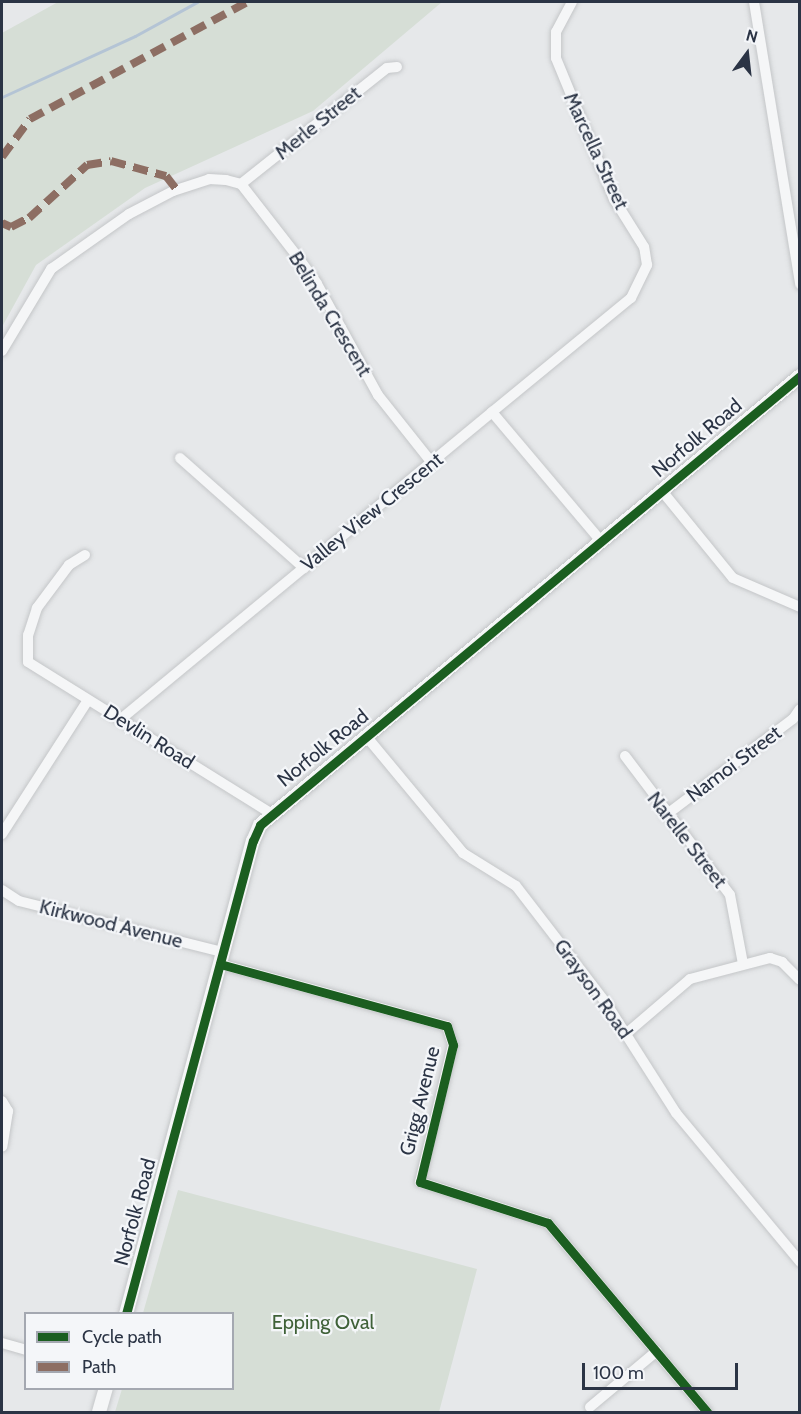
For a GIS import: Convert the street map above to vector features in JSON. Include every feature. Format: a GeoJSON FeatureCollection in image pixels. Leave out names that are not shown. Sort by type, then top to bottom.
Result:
{"type":"FeatureCollection","features":[{"type":"Feature","properties":{"kind":"street","name":"Marcella Street"},"geometry":{"type":"LineString","coordinates":[[492,412],[631,298],[647,266],[644,247],[614,200],[556,58],[556,32],[572,2]]}},
{"type":"Feature","properties":{"kind":"street"},"geometry":{"type":"LineString","coordinates":[[754,2],[800,284]]}},
{"type":"Feature","properties":{"kind":"street","name":"Merle Street"},"geometry":{"type":"LineString","coordinates":[[241,184],[387,68],[397,67]]}},
{"type":"Feature","properties":{"kind":"street"},"geometry":{"type":"LineString","coordinates":[[2,351],[51,269],[129,214],[173,191],[209,179],[241,184]]}},
{"type":"Feature","properties":{"kind":"street","name":"Belinda Crescent"},"geometry":{"type":"LineString","coordinates":[[241,184],[317,284],[378,395],[432,463]]}},
{"type":"Feature","properties":{"kind":"street","name":"Norfolk Road"},"geometry":{"type":"LineString","coordinates":[[127,1312],[253,841],[271,813],[602,542],[800,376]]}},
{"type":"Feature","properties":{"kind":"street","name":"Valley View Crescent"},"geometry":{"type":"LineString","coordinates":[[121,719],[492,412]]}},
{"type":"Feature","properties":{"kind":"street"},"geometry":{"type":"LineString","coordinates":[[492,412],[602,542]]}},
{"type":"Feature","properties":{"kind":"street"},"geometry":{"type":"LineString","coordinates":[[180,458],[304,568]]}},
{"type":"Feature","properties":{"kind":"street"},"geometry":{"type":"LineString","coordinates":[[662,491],[733,578],[800,607]]}},
{"type":"Feature","properties":{"kind":"street","name":"Devlin Road"},"geometry":{"type":"LineString","coordinates":[[85,555],[69,565],[37,609],[28,635],[28,662],[271,813]]}},
{"type":"Feature","properties":{"kind":"street"},"geometry":{"type":"LineString","coordinates":[[2,834],[88,700]]}},
{"type":"Feature","properties":{"kind":"street","name":"Namoi Street"},"geometry":{"type":"LineString","coordinates":[[666,815],[793,719],[800,710]]}},
{"type":"Feature","properties":{"kind":"street","name":"Grayson Road"},"geometry":{"type":"LineString","coordinates":[[366,736],[463,853],[516,886],[627,1033],[676,1113],[800,1262]]}},
{"type":"Feature","properties":{"kind":"street","name":"Narelle Street"},"geometry":{"type":"LineString","coordinates":[[624,756],[666,815],[730,895],[743,964]]}},
{"type":"Feature","properties":{"kind":"street","name":"Kirkwood Avenue"},"geometry":{"type":"LineString","coordinates":[[2,890],[19,901],[221,958]]}},
{"type":"Feature","properties":{"kind":"street","name":"Grigg Avenue"},"geometry":{"type":"LineString","coordinates":[[221,958],[447,1026],[453,1045],[420,1182],[548,1223],[707,1413]]}},
{"type":"Feature","properties":{"kind":"street"},"geometry":{"type":"LineString","coordinates":[[627,1033],[690,979],[770,958],[782,962],[800,980]]}},
{"type":"Feature","properties":{"kind":"street"},"geometry":{"type":"LineString","coordinates":[[2,1101],[8,1111],[2,1147]]}},
{"type":"Feature","properties":{"kind":"street"},"geometry":{"type":"LineString","coordinates":[[2,1343],[24,1349]]}},
{"type":"Feature","properties":{"kind":"street"},"geometry":{"type":"LineString","coordinates":[[590,1407],[657,1352]]}},
{"type":"Feature","properties":{"kind":"street"},"geometry":{"type":"LineString","coordinates":[[99,1413],[106,1390]]}},
{"type":"Feature","properties":{"kind":"green space"},"geometry":{"type":"Polygon","coordinates":[[[58,2],[442,2],[313,111],[145,188],[36,265],[2,327],[2,33],[58,2]]]}},
{"type":"Feature","properties":{"kind":"green space","name":"Epping Oval"},"geometry":{"type":"Polygon","coordinates":[[[178,1190],[477,1269],[439,1412],[115,1412],[122,1390],[234,1390],[234,1312],[143,1312],[178,1190]]]}},
{"type":"Feature","properties":{"kind":"waterway"},"geometry":{"type":"LineString","coordinates":[[2,97],[135,36],[197,2]]}},
{"type":"Feature","properties":{"kind":"marked path"},"geometry":{"type":"LineString","coordinates":[[2,157],[30,119],[247,2]]}},
{"type":"Feature","properties":{"kind":"marked path"},"geometry":{"type":"LineString","coordinates":[[2,223],[11,227],[29,218],[87,165],[111,161],[166,176],[176,189]]}},
{"type":"Feature","properties":{"kind":"cycle path"},"geometry":{"type":"LineString","coordinates":[[127,1312],[253,841],[260,825],[800,376]]}},
{"type":"Feature","properties":{"kind":"cycle path"},"geometry":{"type":"LineString","coordinates":[[220,964],[447,1026],[453,1045],[420,1182],[548,1223],[707,1412]]}}]}
